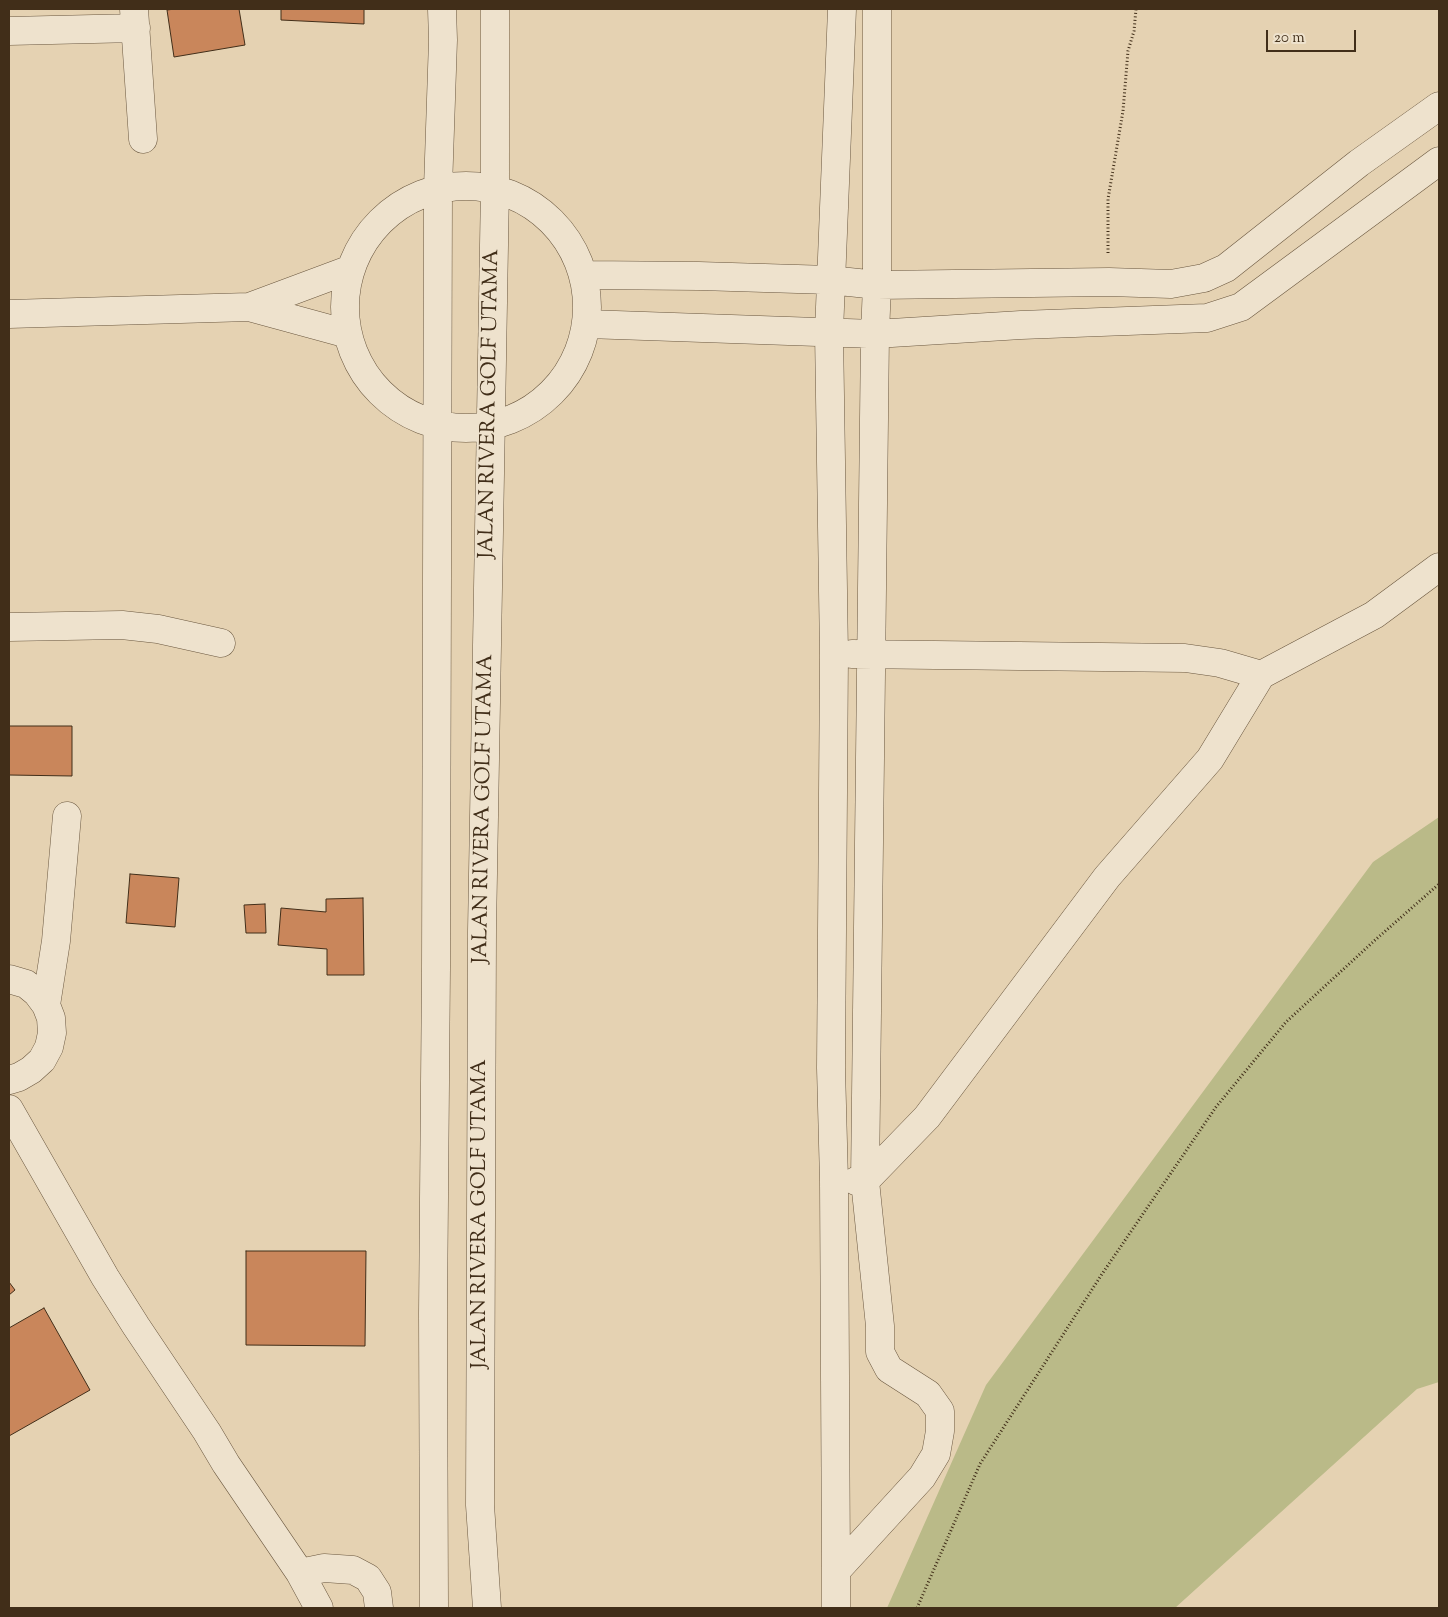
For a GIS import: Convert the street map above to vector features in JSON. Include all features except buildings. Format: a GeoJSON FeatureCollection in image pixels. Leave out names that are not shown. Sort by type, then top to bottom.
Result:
{"type":"FeatureCollection","features":[{"type":"Feature","properties":{"kind":"street"},"geometry":{"type":"LineString","coordinates":[[434,1608],[432,1313],[436,968],[438,188],[443,40],[442,9]]}},
{"type":"Feature","properties":{"kind":"street","name":"JALAN RIVERA GOLF UTAMA"},"geometry":{"type":"LineString","coordinates":[[487,1608],[480,1505],[482,1000],[495,188],[494,9]]}},
{"type":"Feature","properties":{"kind":"street"},"geometry":{"type":"LineString","coordinates":[[836,1608],[834,1181],[831,1068],[834,655],[829,332],[842,9]]}},
{"type":"Feature","properties":{"kind":"street"},"geometry":{"type":"LineString","coordinates":[[836,1571],[922,1476],[936,1454],[940,1430],[940,1411],[928,1394],[889,1369],[880,1352],[880,1326],[865,1181],[877,285],[877,9]]}},
{"type":"Feature","properties":{"kind":"street"},"geometry":{"type":"LineString","coordinates":[[9,31],[135,19],[143,139]]}},
{"type":"Feature","properties":{"kind":"street"},"geometry":{"type":"LineString","coordinates":[[584,274],[830,280],[877,285],[1109,282],[1171,284],[1204,278],[1226,268],[1359,163],[1439,106]]}},
{"type":"Feature","properties":{"kind":"street"},"geometry":{"type":"LineString","coordinates":[[587,324],[875,334],[1021,325],[1207,318],[1242,307],[1439,161]]}},
{"type":"Feature","properties":{"kind":"street"},"geometry":{"type":"LineString","coordinates":[[476,184],[495,188],[525,199],[551,218],[571,244],[584,274],[588,299],[587,324],[576,360],[555,390],[526,413],[491,426],[464,429],[437,425],[416,418],[397,406],[380,392],[366,375],[355,355],[348,334],[345,301],[351,269],[364,241],[384,217],[409,199],[438,188],[476,184]]}},
{"type":"Feature","properties":{"kind":"street"},"geometry":{"type":"LineString","coordinates":[[1261,240],[1287,274]]}},
{"type":"Feature","properties":{"kind":"street"},"geometry":{"type":"LineString","coordinates":[[248,307],[351,269]]}},
{"type":"Feature","properties":{"kind":"street"},"geometry":{"type":"LineString","coordinates":[[9,314],[248,307],[348,334]]}},
{"type":"Feature","properties":{"kind":"street"},"geometry":{"type":"LineString","coordinates":[[834,1181],[865,1181],[927,1117],[1107,877],[1210,759],[1261,675],[1374,615],[1439,567]]}},
{"type":"Feature","properties":{"kind":"street"},"geometry":{"type":"LineString","coordinates":[[9,627],[122,625],[158,629],[221,643]]}},
{"type":"Feature","properties":{"kind":"street"},"geometry":{"type":"LineString","coordinates":[[834,655],[1185,658],[1220,663],[1261,675]]}},
{"type":"Feature","properties":{"kind":"street"},"geometry":{"type":"LineString","coordinates":[[46,1005],[56,941],[67,816]]}},
{"type":"Feature","properties":{"kind":"street"},"geometry":{"type":"LineString","coordinates":[[9,979],[26,984],[37,993],[46,1005],[51,1018],[52,1033],[42,1060],[31,1070],[9,1080]]}},
{"type":"Feature","properties":{"kind":"street"},"geometry":{"type":"LineString","coordinates":[[9,1109],[115,1293],[226,1464],[300,1573],[319,1608]]}},
{"type":"Feature","properties":{"kind":"street"},"geometry":{"type":"LineString","coordinates":[[300,1573],[324,1568],[353,1570],[368,1578],[377,1592],[379,1608]]}},
{"type":"Feature","properties":{"kind":"path"},"geometry":{"type":"LineString","coordinates":[[1109,282],[1108,199],[1123,111],[1128,52],[1134,30],[1136,9]]}},
{"type":"Feature","properties":{"kind":"path"},"geometry":{"type":"LineString","coordinates":[[917,1608],[980,1464],[1102,1274],[1216,1107],[1286,1022],[1439,884]]}},
{"type":"Feature","properties":{"kind":"green space"},"geometry":{"type":"Polygon","coordinates":[[[1439,817],[1439,1382],[1417,1389],[1175,1608],[887,1608],[986,1385],[1373,862],[1439,817]]]}}]}
